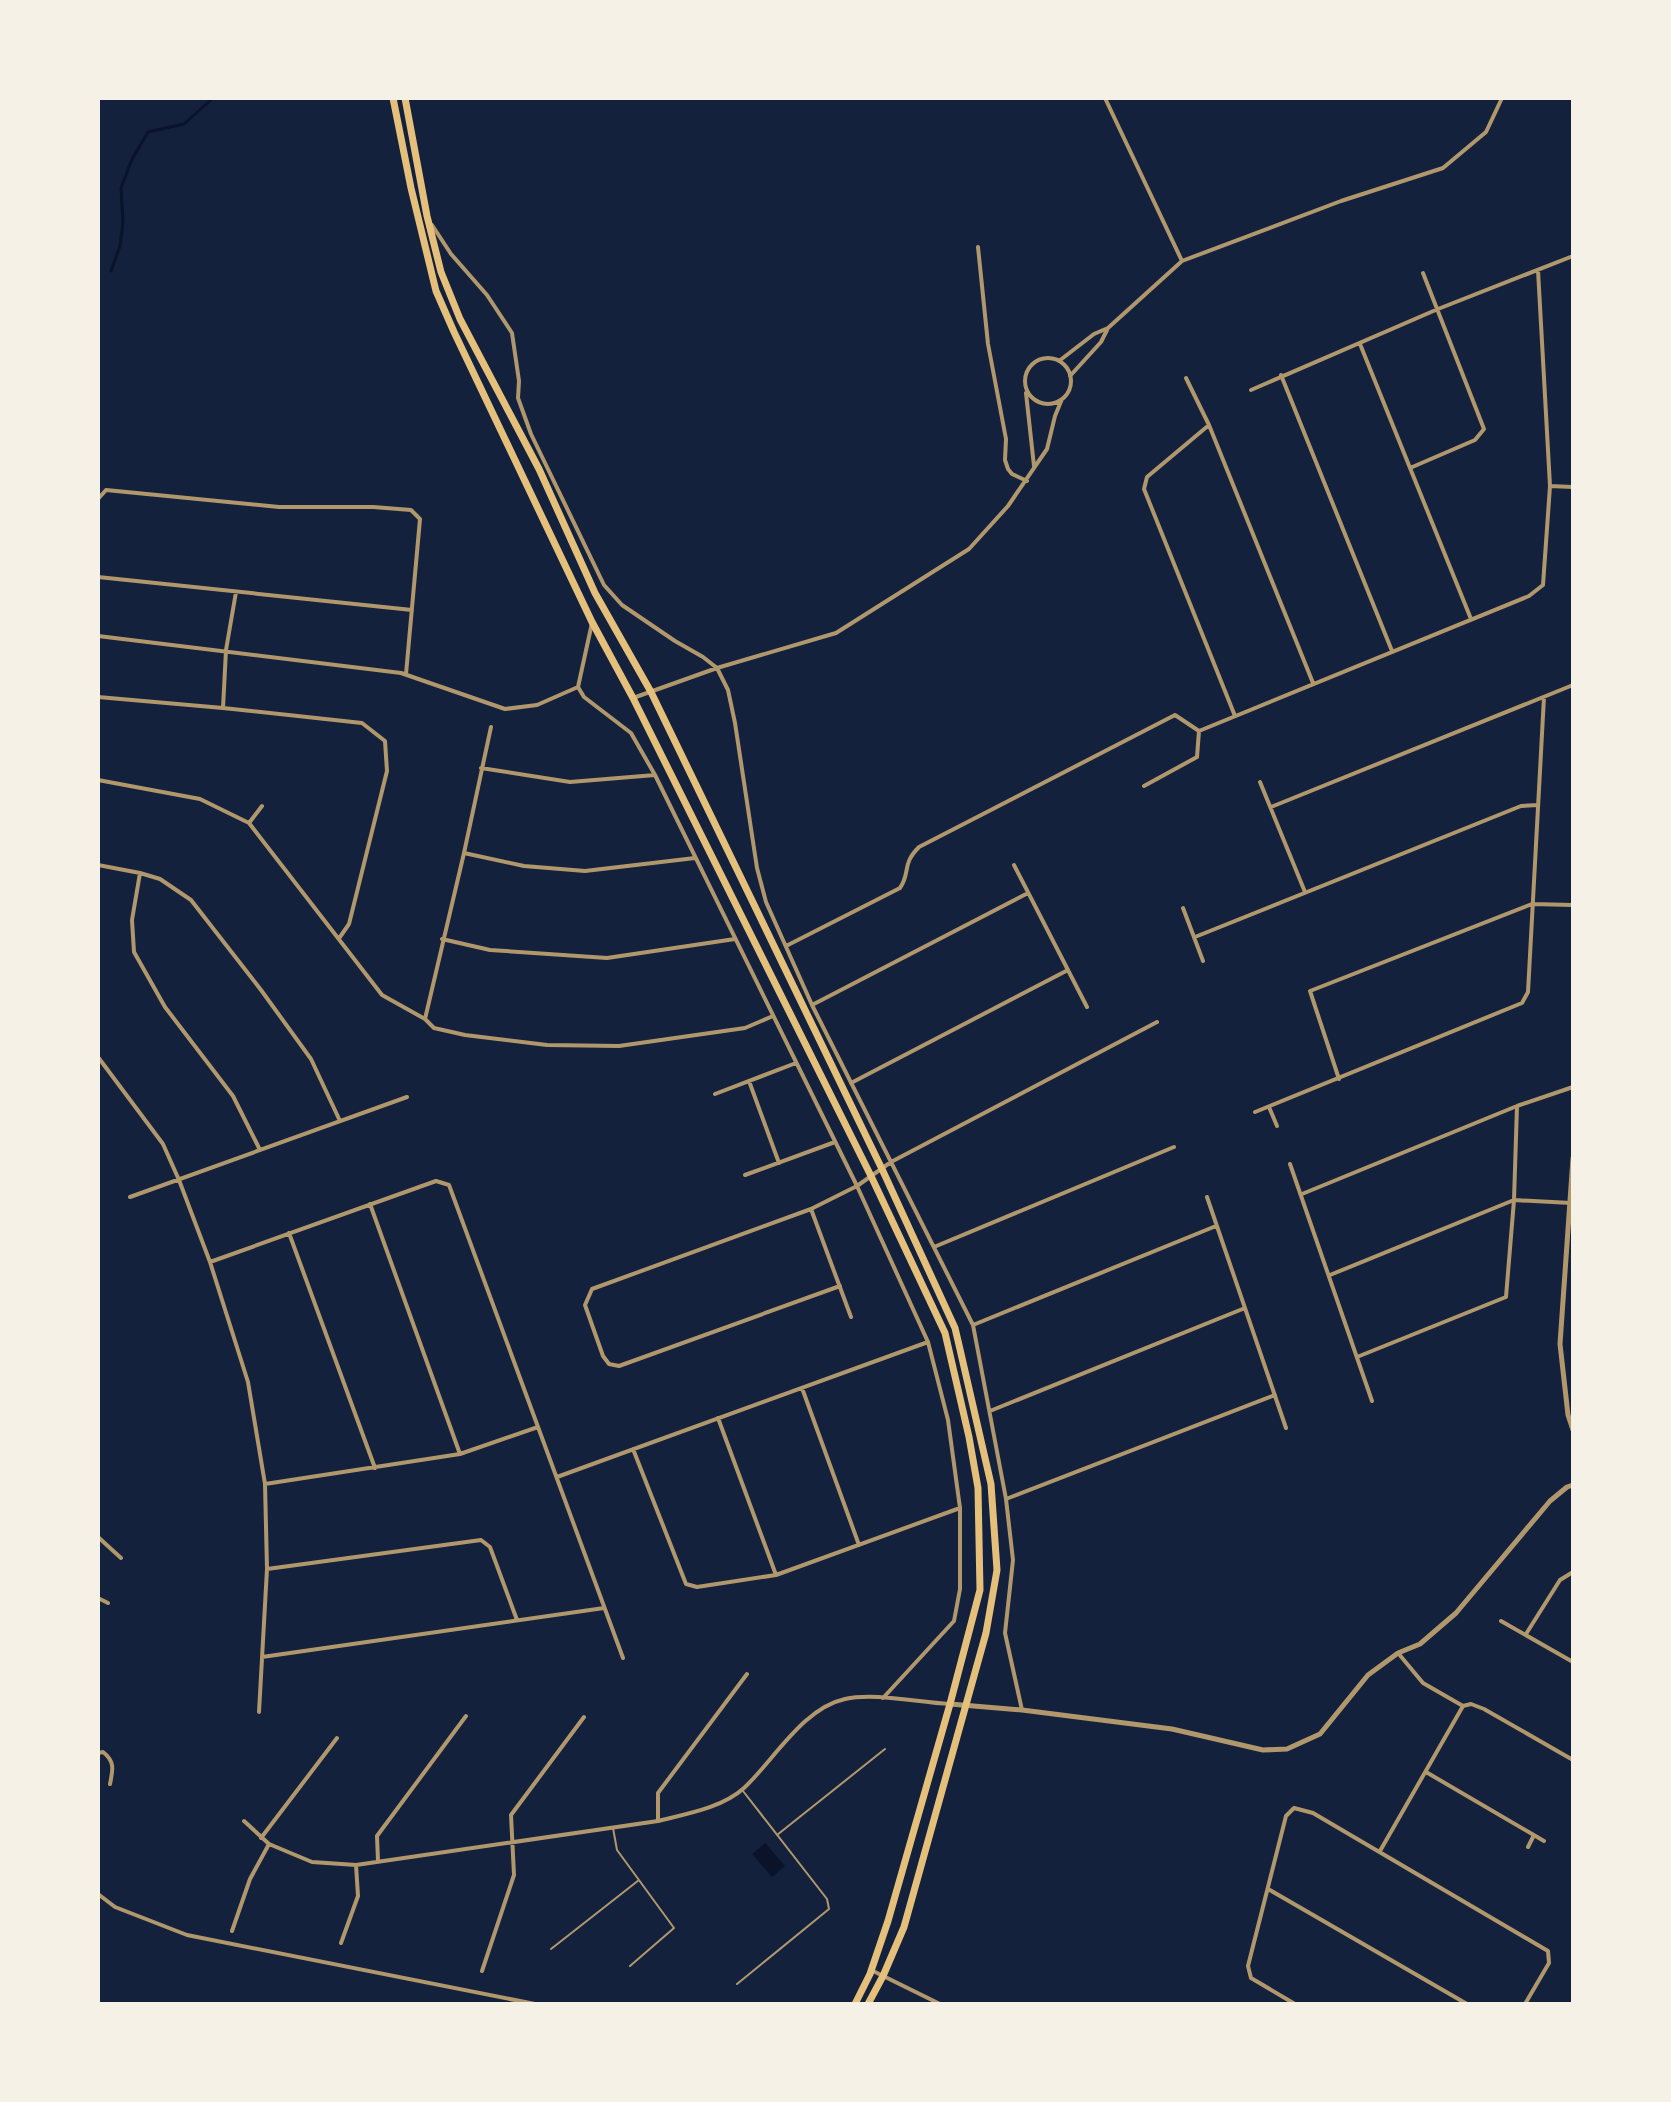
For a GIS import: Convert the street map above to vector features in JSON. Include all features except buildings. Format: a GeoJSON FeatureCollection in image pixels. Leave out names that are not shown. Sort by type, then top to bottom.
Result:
{"type":"FeatureCollection","features":[{"type":"Feature","properties":{"kind":"highway"},"geometry":{"type":"LineString","coordinates":[[393,98],[436,291],[592,622],[633,698],[871,1176],[945,1333],[978,1488],[980,1590],[888,1921],[855,2004]]}},
{"type":"Feature","properties":{"kind":"highway"},"geometry":{"type":"LineString","coordinates":[[405,98],[427,216],[441,272],[460,319],[539,469],[595,593],[651,692],[882,1169],[955,1328],[982,1438],[991,1484],[997,1570],[986,1633],[904,1927],[868,2004]]}},
{"type":"Feature","properties":{"kind":"street"},"geometry":{"type":"LineString","coordinates":[[1105,98],[1182,261]]}},
{"type":"Feature","properties":{"kind":"street"},"geometry":{"type":"LineString","coordinates":[[1059,361],[1094,334],[1108,328],[1182,261],[1341,201],[1443,168],[1486,132],[1502,98]]}},
{"type":"Feature","properties":{"kind":"street"},"geometry":{"type":"LineString","coordinates":[[427,216],[451,254],[487,295],[512,333],[519,381],[518,398],[531,434],[604,585],[622,605],[717,668],[728,690],[757,868],[766,902],[812,1005],[973,1325],[1006,1499],[1013,1560],[1005,1633],[1022,1710]]}},
{"type":"Feature","properties":{"kind":"street"},"geometry":{"type":"LineString","coordinates":[[978,247],[988,344],[1006,439],[1005,460],[1012,474],[1027,481]]}},
{"type":"Feature","properties":{"kind":"street"},"geometry":{"type":"LineString","coordinates":[[1251,390],[1438,309],[1573,256]]}},
{"type":"Feature","properties":{"kind":"street"},"geometry":{"type":"LineString","coordinates":[[1199,731],[1529,596],[1543,585],[1550,486],[1538,270]]}},
{"type":"Feature","properties":{"kind":"street"},"geometry":{"type":"LineString","coordinates":[[1410,468],[1475,440],[1484,429],[1423,273]]}},
{"type":"Feature","properties":{"kind":"street"},"geometry":{"type":"LineString","coordinates":[[1070,376],[1101,342],[1108,328]]}},
{"type":"Feature","properties":{"kind":"street"},"geometry":{"type":"LineString","coordinates":[[1360,344],[1471,619]]}},
{"type":"Feature","properties":{"kind":"street"},"geometry":{"type":"LineString","coordinates":[[633,698],[717,668],[836,633],[969,549],[1008,506],[1047,449],[1055,416],[1071,383],[1066,367],[1050,358],[1032,363],[1025,380],[1034,466]]}},
{"type":"Feature","properties":{"kind":"street"},"geometry":{"type":"LineString","coordinates":[[1281,375],[1392,651]]}},
{"type":"Feature","properties":{"kind":"street"},"geometry":{"type":"LineString","coordinates":[[1186,378],[1209,425],[1313,683]]}},
{"type":"Feature","properties":{"kind":"street"},"geometry":{"type":"LineString","coordinates":[[1026,389],[1039,402],[1047,404],[1062,399]]}},
{"type":"Feature","properties":{"kind":"street"},"geometry":{"type":"LineString","coordinates":[[1209,425],[1147,477],[1144,489],[1235,716]]}},
{"type":"Feature","properties":{"kind":"street"},"geometry":{"type":"LineString","coordinates":[[1550,486],[1573,487]]}},
{"type":"Feature","properties":{"kind":"street"},"geometry":{"type":"LineString","coordinates":[[98,499],[106,490],[279,507],[411,510],[420,519],[406,674]]}},
{"type":"Feature","properties":{"kind":"street"},"geometry":{"type":"LineString","coordinates":[[98,577],[412,610]]}},
{"type":"Feature","properties":{"kind":"street"},"geometry":{"type":"LineString","coordinates":[[223,708],[226,650],[236,592]]}},
{"type":"Feature","properties":{"kind":"street"},"geometry":{"type":"LineString","coordinates":[[592,622],[578,687],[584,697],[631,733],[655,775],[857,1186],[928,1342],[948,1420],[960,1508],[960,1589],[954,1621],[883,1698]]}},
{"type":"Feature","properties":{"kind":"street"},"geometry":{"type":"LineString","coordinates":[[98,636],[406,674],[505,709],[537,705],[578,687]]}},
{"type":"Feature","properties":{"kind":"street"},"geometry":{"type":"LineString","coordinates":[[1271,807],[1573,685]]}},
{"type":"Feature","properties":{"kind":"street"},"geometry":{"type":"LineString","coordinates":[[98,697],[362,723],[385,741],[387,771],[349,924],[339,938]]}},
{"type":"Feature","properties":{"kind":"street"},"geometry":{"type":"LineString","coordinates":[[1255,1112],[1522,1003],[1528,992],[1544,697]]}},
{"type":"Feature","properties":{"kind":"street"},"geometry":{"type":"LineString","coordinates":[[786,946],[894,893],[904,883],[909,858],[915,851],[955,828],[1175,715],[1199,731]]}},
{"type":"Feature","properties":{"kind":"street"},"geometry":{"type":"LineString","coordinates":[[425,1019],[491,727]]}},
{"type":"Feature","properties":{"kind":"street"},"geometry":{"type":"LineString","coordinates":[[1144,786],[1197,757],[1199,731]]}},
{"type":"Feature","properties":{"kind":"street"},"geometry":{"type":"LineString","coordinates":[[481,768],[570,782],[655,775]]}},
{"type":"Feature","properties":{"kind":"street"},"geometry":{"type":"LineString","coordinates":[[98,780],[200,799],[249,823],[382,995],[425,1019],[434,1028],[547,1045],[619,1046],[745,1028],[773,1016]]}},
{"type":"Feature","properties":{"kind":"street"},"geometry":{"type":"LineString","coordinates":[[1260,782],[1305,892]]}},
{"type":"Feature","properties":{"kind":"street"},"geometry":{"type":"LineString","coordinates":[[1195,937],[1521,806],[1538,805]]}},
{"type":"Feature","properties":{"kind":"street"},"geometry":{"type":"LineString","coordinates":[[249,823],[262,806]]}},
{"type":"Feature","properties":{"kind":"street"},"geometry":{"type":"LineString","coordinates":[[464,853],[524,866],[585,871],[695,858]]}},
{"type":"Feature","properties":{"kind":"street"},"geometry":{"type":"LineString","coordinates":[[98,865],[160,879],[191,900],[311,1059],[340,1121]]}},
{"type":"Feature","properties":{"kind":"street"},"geometry":{"type":"LineString","coordinates":[[1014,865],[1087,1007]]}},
{"type":"Feature","properties":{"kind":"street"},"geometry":{"type":"LineString","coordinates":[[140,873],[132,920],[134,952],[165,1007],[233,1096],[260,1150]]}},
{"type":"Feature","properties":{"kind":"street"},"geometry":{"type":"LineString","coordinates":[[812,1005],[1028,893]]}},
{"type":"Feature","properties":{"kind":"street"},"geometry":{"type":"LineString","coordinates":[[1339,1079],[1310,991],[1532,904],[1573,905]]}},
{"type":"Feature","properties":{"kind":"street"},"geometry":{"type":"LineString","coordinates":[[1183,908],[1203,961]]}},
{"type":"Feature","properties":{"kind":"street"},"geometry":{"type":"LineString","coordinates":[[442,939],[490,950],[607,958],[735,939]]}},
{"type":"Feature","properties":{"kind":"street"},"geometry":{"type":"LineString","coordinates":[[851,1083],[1068,970]]}},
{"type":"Feature","properties":{"kind":"street"},"geometry":{"type":"LineString","coordinates":[[840,1286],[619,1366],[609,1364],[603,1356],[585,1305],[592,1289],[811,1209],[857,1186],[891,1162],[1157,1022]]}},
{"type":"Feature","properties":{"kind":"street"},"geometry":{"type":"LineString","coordinates":[[98,1057],[163,1144],[210,1262],[248,1382],[265,1484],[267,1569],[259,1712]]}},
{"type":"Feature","properties":{"kind":"street"},"geometry":{"type":"LineString","coordinates":[[715,1094],[796,1063]]}},
{"type":"Feature","properties":{"kind":"street"},"geometry":{"type":"LineString","coordinates":[[749,1081],[779,1163]]}},
{"type":"Feature","properties":{"kind":"street"},"geometry":{"type":"LineString","coordinates":[[1302,1194],[1517,1106],[1573,1087]]}},
{"type":"Feature","properties":{"kind":"street"},"geometry":{"type":"LineString","coordinates":[[130,1197],[407,1097]]}},
{"type":"Feature","properties":{"kind":"street"},"geometry":{"type":"LineString","coordinates":[[1357,1357],[1506,1297],[1514,1200],[1517,1106]]}},
{"type":"Feature","properties":{"kind":"street"},"geometry":{"type":"LineString","coordinates":[[1269,1107],[1277,1126]]}},
{"type":"Feature","properties":{"kind":"street"},"geometry":{"type":"LineString","coordinates":[[745,1175],[835,1142]]}},
{"type":"Feature","properties":{"kind":"street"},"geometry":{"type":"LineString","coordinates":[[934,1247],[1174,1147]]}},
{"type":"Feature","properties":{"kind":"street"},"geometry":{"type":"LineString","coordinates":[[1573,1158],[1560,1344],[1568,1415],[1573,1430]]}},
{"type":"Feature","properties":{"kind":"street"},"geometry":{"type":"LineString","coordinates":[[1290,1164],[1372,1401]]}},
{"type":"Feature","properties":{"kind":"street"},"geometry":{"type":"LineString","coordinates":[[210,1262],[436,1181],[449,1185],[623,1658]]}},
{"type":"Feature","properties":{"kind":"street"},"geometry":{"type":"LineString","coordinates":[[1207,1197],[1286,1428]]}},
{"type":"Feature","properties":{"kind":"street"},"geometry":{"type":"LineString","coordinates":[[1330,1275],[1514,1200],[1571,1203]]}},
{"type":"Feature","properties":{"kind":"street"},"geometry":{"type":"LineString","coordinates":[[370,1204],[460,1454]]}},
{"type":"Feature","properties":{"kind":"street"},"geometry":{"type":"LineString","coordinates":[[811,1209],[851,1317]]}},
{"type":"Feature","properties":{"kind":"street"},"geometry":{"type":"LineString","coordinates":[[973,1325],[1216,1226]]}},
{"type":"Feature","properties":{"kind":"street"},"geometry":{"type":"LineString","coordinates":[[289,1233],[375,1468]]}},
{"type":"Feature","properties":{"kind":"street"},"geometry":{"type":"LineString","coordinates":[[990,1411],[1245,1308]]}},
{"type":"Feature","properties":{"kind":"street"},"geometry":{"type":"LineString","coordinates":[[557,1477],[928,1342]]}},
{"type":"Feature","properties":{"kind":"street"},"geometry":{"type":"LineString","coordinates":[[802,1388],[859,1545]]}},
{"type":"Feature","properties":{"kind":"street"},"geometry":{"type":"LineString","coordinates":[[1006,1499],[1275,1395]]}},
{"type":"Feature","properties":{"kind":"street"},"geometry":{"type":"LineString","coordinates":[[718,1418],[776,1575]]}},
{"type":"Feature","properties":{"kind":"street"},"geometry":{"type":"LineString","coordinates":[[265,1484],[460,1454],[538,1427]]}},
{"type":"Feature","properties":{"kind":"street"},"geometry":{"type":"LineString","coordinates":[[633,1449],[686,1584],[697,1587],[776,1575],[960,1508]]}},
{"type":"Feature","properties":{"kind":"street"},"geometry":{"type":"LineString","coordinates":[[244,1821],[269,1844],[312,1862],[356,1865],[658,1821],[704,1811],[742,1790],[814,1712],[845,1699],[883,1698],[1022,1710],[1172,1729],[1263,1750],[1287,1749],[1320,1734],[1368,1675],[1398,1653],[1420,1644],[1456,1613],[1550,1501],[1573,1485]]}},
{"type":"Feature","properties":{"kind":"street"},"geometry":{"type":"LineString","coordinates":[[98,1537],[121,1558]]}},
{"type":"Feature","properties":{"kind":"street"},"geometry":{"type":"LineString","coordinates":[[267,1569],[481,1540],[490,1547],[517,1620]]}},
{"type":"Feature","properties":{"kind":"street"},"geometry":{"type":"LineString","coordinates":[[1526,1634],[1560,1580],[1573,1572]]}},
{"type":"Feature","properties":{"kind":"street"},"geometry":{"type":"LineString","coordinates":[[98,1598],[108,1603]]}},
{"type":"Feature","properties":{"kind":"street"},"geometry":{"type":"LineString","coordinates":[[262,1657],[604,1608]]}},
{"type":"Feature","properties":{"kind":"street"},"geometry":{"type":"LineString","coordinates":[[1501,1621],[1573,1662]]}},
{"type":"Feature","properties":{"kind":"street"},"geometry":{"type":"LineString","coordinates":[[1398,1653],[1423,1683],[1463,1706],[1471,1704],[1484,1709],[1573,1760]]}},
{"type":"Feature","properties":{"kind":"street"},"geometry":{"type":"LineString","coordinates":[[658,1821],[658,1793],[747,1674]]}},
{"type":"Feature","properties":{"kind":"street"},"geometry":{"type":"LineString","coordinates":[[1380,1851],[1463,1706]]}},
{"type":"Feature","properties":{"kind":"street"},"geometry":{"type":"LineString","coordinates":[[378,1861],[377,1836],[466,1716]]}},
{"type":"Feature","properties":{"kind":"street"},"geometry":{"type":"LineString","coordinates":[[482,1971],[514,1875],[511,1815],[584,1717]]}},
{"type":"Feature","properties":{"kind":"street"},"geometry":{"type":"LineString","coordinates":[[261,1838],[337,1738]]}},
{"type":"Feature","properties":{"kind":"street"},"geometry":{"type":"LineString","coordinates":[[101,1752],[110,1758],[113,1769],[110,1784]]}},
{"type":"Feature","properties":{"kind":"street"},"geometry":{"type":"LineString","coordinates":[[1426,1772],[1544,1841]]}},
{"type":"Feature","properties":{"kind":"street"},"geometry":{"type":"LineString","coordinates":[[1295,2004],[1251,1978],[1248,1966],[1286,1816],[1294,1808],[1313,1813],[1548,1951],[1549,1963],[1525,2004]]}},
{"type":"Feature","properties":{"kind":"street"},"geometry":{"type":"LineString","coordinates":[[1528,1847],[1534,1835]]}},
{"type":"Feature","properties":{"kind":"street"},"geometry":{"type":"LineString","coordinates":[[232,1931],[250,1879],[269,1844]]}},
{"type":"Feature","properties":{"kind":"street"},"geometry":{"type":"LineString","coordinates":[[341,1943],[358,1896],[356,1865]]}},
{"type":"Feature","properties":{"kind":"street"},"geometry":{"type":"LineString","coordinates":[[1268,1889],[1467,2004]]}},
{"type":"Feature","properties":{"kind":"street"},"geometry":{"type":"LineString","coordinates":[[98,1894],[115,1907],[187,1935],[535,2004]]}},
{"type":"Feature","properties":{"kind":"street"},"geometry":{"type":"LineString","coordinates":[[871,1970],[940,2004]]}},
{"type":"Feature","properties":{"kind":"lane"},"geometry":{"type":"LineString","coordinates":[[777,1835],[885,1749]]}},
{"type":"Feature","properties":{"kind":"lane"},"geometry":{"type":"LineString","coordinates":[[737,1984],[829,1909],[827,1899],[742,1790]]}},
{"type":"Feature","properties":{"kind":"lane"},"geometry":{"type":"LineString","coordinates":[[613,1827],[617,1850],[674,1928],[630,1966]]}},
{"type":"Feature","properties":{"kind":"lane"},"geometry":{"type":"LineString","coordinates":[[551,1949],[640,1880]]}},
{"type":"Feature","properties":{"kind":"water"},"geometry":{"type":"Polygon","coordinates":[[[765,1843],[785,1866],[772,1877],[752,1854],[765,1843]]]}},
{"type":"Feature","properties":{"kind":"waterway"},"geometry":{"type":"LineString","coordinates":[[111,271],[120,246],[123,222],[121,188],[132,159],[148,132],[184,124],[213,98]]}}]}
